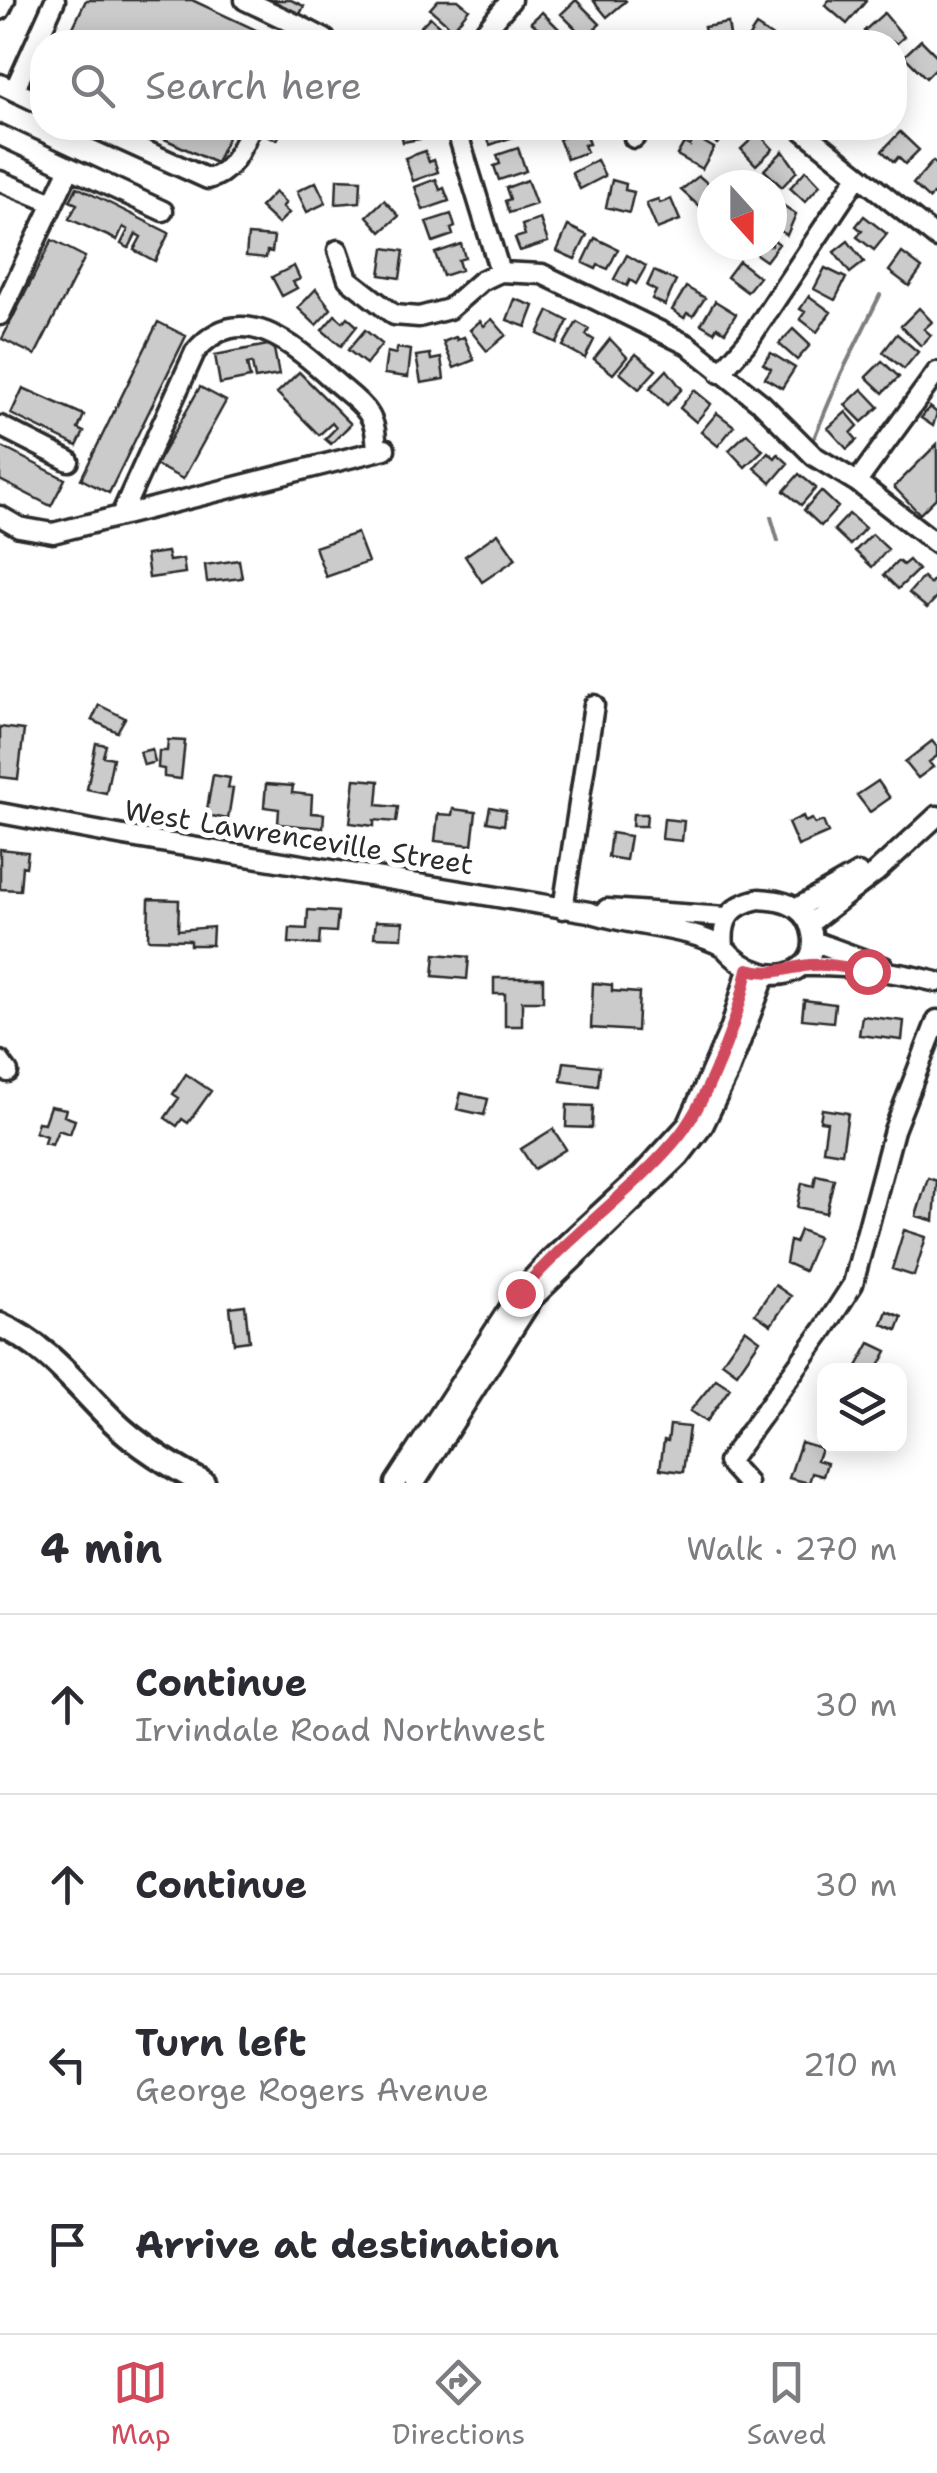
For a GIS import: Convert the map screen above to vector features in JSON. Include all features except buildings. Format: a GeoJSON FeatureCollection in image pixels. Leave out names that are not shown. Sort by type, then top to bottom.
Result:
{"type":"FeatureCollection","features":[{"type":"Feature","properties":{"kind":"main road"},"geometry":{"type":"LineString","coordinates":[[0,1325],[26,1336],[69,1372],[115,1423],[172,1466],[203,1483]]}},
{"type":"Feature","properties":{"kind":"street"},"geometry":{"type":"LineString","coordinates":[[0,10],[5,0]]}},
{"type":"Feature","properties":{"kind":"street"},"geometry":{"type":"LineString","coordinates":[[39,30],[55,0]]}},
{"type":"Feature","properties":{"kind":"street"},"geometry":{"type":"LineString","coordinates":[[245,0],[290,30]]}},
{"type":"Feature","properties":{"kind":"street"},"geometry":{"type":"LineString","coordinates":[[486,30],[511,0]]}},
{"type":"Feature","properties":{"kind":"street"},"geometry":{"type":"LineString","coordinates":[[30,46],[7,88],[30,99]]}},
{"type":"Feature","properties":{"kind":"street"},"geometry":{"type":"LineString","coordinates":[[0,136],[163,211]]}},
{"type":"Feature","properties":{"kind":"street"},"geometry":{"type":"LineString","coordinates":[[122,140],[208,179],[222,176],[245,140]]}},
{"type":"Feature","properties":{"kind":"street"},"geometry":{"type":"LineString","coordinates":[[460,140],[500,272]]}},
{"type":"Feature","properties":{"kind":"street"},"geometry":{"type":"LineString","coordinates":[[814,140],[937,238]]}},
{"type":"Feature","properties":{"kind":"street"},"geometry":{"type":"LineString","coordinates":[[0,315],[70,168]]}},
{"type":"Feature","properties":{"kind":"street"},"geometry":{"type":"LineString","coordinates":[[720,373],[750,340],[858,176]]}},
{"type":"Feature","properties":{"kind":"street"},"geometry":{"type":"LineString","coordinates":[[0,180],[53,204]]}},
{"type":"Feature","properties":{"kind":"street"},"geometry":{"type":"LineString","coordinates":[[338,250],[348,279],[394,315],[419,317],[449,309],[481,282],[500,272],[542,274],[688,345],[762,404],[814,456],[858,482],[937,544]]}},
{"type":"Feature","properties":{"kind":"street"},"geometry":{"type":"LineString","coordinates":[[0,516],[18,527],[53,534],[382,450],[367,411],[316,364],[267,330],[252,326],[220,331],[207,338],[195,352],[121,515]]}},
{"type":"Feature","properties":{"kind":"street"},"geometry":{"type":"LineString","coordinates":[[858,482],[937,372]]}},
{"type":"Feature","properties":{"kind":"street"},"geometry":{"type":"LineString","coordinates":[[0,426],[69,460]]}},
{"type":"Feature","properties":{"kind":"street"},"geometry":{"type":"LineString","coordinates":[[563,909],[594,705]]}},
{"type":"Feature","properties":{"kind":"street","name":"West Lawrenceville Street"},"geometry":{"type":"LineString","coordinates":[[0,813],[589,912],[698,936],[724,947]]}},
{"type":"Feature","properties":{"kind":"street"},"geometry":{"type":"LineString","coordinates":[[811,933],[937,816]]}},
{"type":"Feature","properties":{"kind":"street"},"geometry":{"type":"LineString","coordinates":[[796,908],[902,848]]}},
{"type":"Feature","properties":{"kind":"street"},"geometry":{"type":"LineString","coordinates":[[802,966],[812,952],[811,933],[796,908],[778,900],[759,899],[746,902],[726,917],[722,929],[724,947],[757,971],[786,972],[802,966],[830,965],[894,972],[937,982]]}},
{"type":"Feature","properties":{"kind":"street","name":"West Lawrenceville Street"},"geometry":{"type":"LineString","coordinates":[[589,912],[611,909],[726,917]]}},
{"type":"Feature","properties":{"kind":"street"},"geometry":{"type":"LineString","coordinates":[[811,933],[894,972]]}},
{"type":"Feature","properties":{"kind":"street"},"geometry":{"type":"LineString","coordinates":[[395,1483],[520,1293],[550,1258],[652,1165],[688,1124],[757,971]]}},
{"type":"Feature","properties":{"kind":"street"},"geometry":{"type":"LineString","coordinates":[[415,1483],[533,1298],[679,1157],[703,1126],[727,1076],[757,971]]}},
{"type":"Feature","properties":{"kind":"street"},"geometry":{"type":"LineString","coordinates":[[744,1480],[728,1462],[852,1284],[894,1130],[937,1020]]}},
{"type":"Feature","properties":{"kind":"waterway"},"geometry":{"type":"LineString","coordinates":[[814,438],[880,295]]}},
{"type":"Feature","properties":{"kind":"waterway"},"geometry":{"type":"LineString","coordinates":[[771,517],[778,541]]}},
{"type":"Feature","properties":{"kind":"route"},"geometry":{"type":"LineString","coordinates":[[520,1293],[550,1258],[673,1144],[688,1124],[731,1028],[748,969],[766,974],[830,965],[867,971]]}}]}
